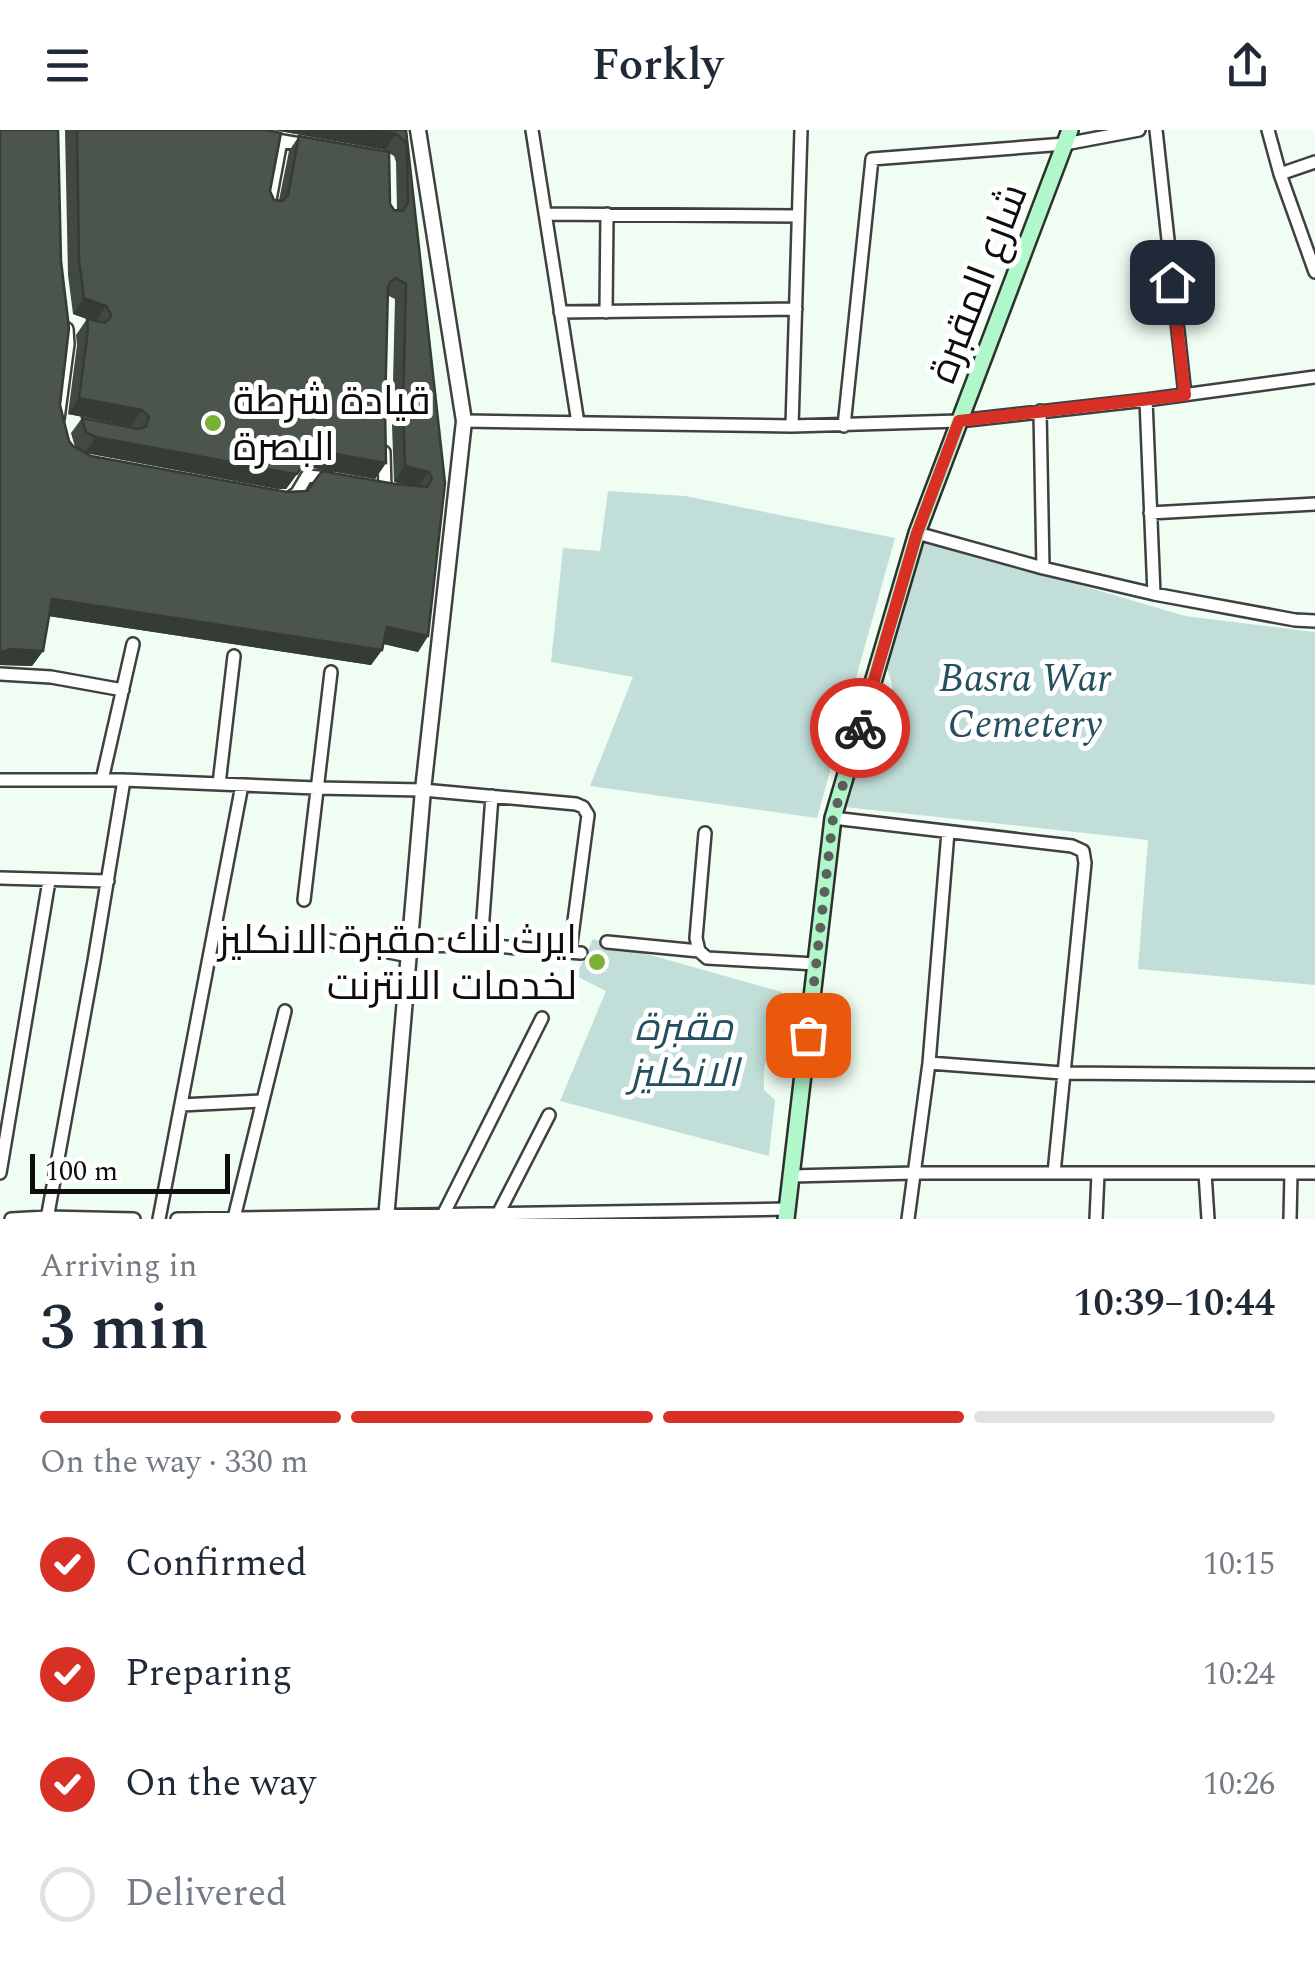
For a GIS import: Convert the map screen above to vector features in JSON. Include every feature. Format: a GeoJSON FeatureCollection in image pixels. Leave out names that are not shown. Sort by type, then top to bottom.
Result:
{"type":"FeatureCollection","features":[{"type":"Feature","properties":{"kind":"main road","name":"شارع المقبرة"},"geometry":{"type":"LineString","coordinates":[[787,1214],[833,818],[917,533],[1067,137]]}},
{"type":"Feature","properties":{"kind":"street"},"geometry":{"type":"LineString","coordinates":[[386,1218],[422,790],[464,420],[418,130]]}},
{"type":"Feature","properties":{"kind":"street"},"geometry":{"type":"LineString","coordinates":[[532,130],[578,423]]}},
{"type":"Feature","properties":{"kind":"street"},"geometry":{"type":"LineString","coordinates":[[792,426],[801,130]]}},
{"type":"Feature","properties":{"kind":"street"},"geometry":{"type":"LineString","coordinates":[[844,426],[872,159],[1139,130]]}},
{"type":"Feature","properties":{"kind":"street"},"geometry":{"type":"LineString","coordinates":[[1156,130],[1185,395]]}},
{"type":"Feature","properties":{"kind":"street"},"geometry":{"type":"LineString","coordinates":[[1268,130],[1314,266]]}},
{"type":"Feature","properties":{"kind":"street"},"geometry":{"type":"LineString","coordinates":[[251,136],[314,146]]}},
{"type":"Feature","properties":{"kind":"street"},"geometry":{"type":"LineString","coordinates":[[268,208],[281,141]]}},
{"type":"Feature","properties":{"kind":"street"},"geometry":{"type":"LineString","coordinates":[[1280,174],[1315,162]]}},
{"type":"Feature","properties":{"kind":"street"},"geometry":{"type":"LineString","coordinates":[[545,214],[798,216]]}},
{"type":"Feature","properties":{"kind":"street"},"geometry":{"type":"LineString","coordinates":[[606,312],[608,214]]}},
{"type":"Feature","properties":{"kind":"street"},"geometry":{"type":"LineString","coordinates":[[560,312],[796,309]]}},
{"type":"Feature","properties":{"kind":"street"},"geometry":{"type":"LineString","coordinates":[[62,437],[58,421],[68,344],[66,321],[78,326]]}},
{"type":"Feature","properties":{"kind":"street"},"geometry":{"type":"LineString","coordinates":[[464,420],[792,426],[959,421],[1315,377]]}},
{"type":"Feature","properties":{"kind":"street"},"geometry":{"type":"LineString","coordinates":[[1146,400],[1154,594]]}},
{"type":"Feature","properties":{"kind":"street"},"geometry":{"type":"LineString","coordinates":[[1040,412],[1044,568]]}},
{"type":"Feature","properties":{"kind":"street"},"geometry":{"type":"LineString","coordinates":[[58,421],[76,424]]}},
{"type":"Feature","properties":{"kind":"street"},"geometry":{"type":"LineString","coordinates":[[368,486],[392,491],[384,442]]}},
{"type":"Feature","properties":{"kind":"street"},"geometry":{"type":"LineString","coordinates":[[277,498],[290,499],[307,476],[334,480]]}},
{"type":"Feature","properties":{"kind":"street"},"geometry":{"type":"LineString","coordinates":[[1150,513],[1315,504]]}},
{"type":"Feature","properties":{"kind":"street"},"geometry":{"type":"LineString","coordinates":[[917,533],[1154,594],[1295,620],[1315,620]]}},
{"type":"Feature","properties":{"kind":"street"},"geometry":{"type":"LineString","coordinates":[[102,780],[133,644]]}},
{"type":"Feature","properties":{"kind":"street"},"geometry":{"type":"LineString","coordinates":[[219,784],[234,656]]}},
{"type":"Feature","properties":{"kind":"street"},"geometry":{"type":"LineString","coordinates":[[304,900],[330,672]]}},
{"type":"Feature","properties":{"kind":"street"},"geometry":{"type":"LineString","coordinates":[[0,674],[51,677],[122,690]]}},
{"type":"Feature","properties":{"kind":"street"},"geometry":{"type":"LineString","coordinates":[[0,780],[422,790],[576,804],[584,807],[588,815],[576,952],[480,946],[409,951],[327,940]]}},
{"type":"Feature","properties":{"kind":"street"},"geometry":{"type":"LineString","coordinates":[[47,1218],[124,780]]}},
{"type":"Feature","properties":{"kind":"street"},"geometry":{"type":"LineString","coordinates":[[159,1219],[242,785]]}},
{"type":"Feature","properties":{"kind":"street"},"geometry":{"type":"LineString","coordinates":[[480,946],[492,796]]}},
{"type":"Feature","properties":{"kind":"street"},"geometry":{"type":"LineString","coordinates":[[833,818],[1072,846],[1082,851],[1085,863],[1054,1173]]}},
{"type":"Feature","properties":{"kind":"street"},"geometry":{"type":"LineString","coordinates":[[908,1219],[929,1063],[948,832]]}},
{"type":"Feature","properties":{"kind":"street"},"geometry":{"type":"LineString","coordinates":[[699,952],[696,938],[705,833]]}},
{"type":"Feature","properties":{"kind":"street"},"geometry":{"type":"LineString","coordinates":[[0,878],[108,881]]}},
{"type":"Feature","properties":{"kind":"street"},"geometry":{"type":"LineString","coordinates":[[0,1173],[49,881]]}},
{"type":"Feature","properties":{"kind":"street"},"geometry":{"type":"LineString","coordinates":[[607,942],[699,952],[707,958],[816,964]]}},
{"type":"Feature","properties":{"kind":"street"},"geometry":{"type":"LineString","coordinates":[[234,1218],[285,1011]]}},
{"type":"Feature","properties":{"kind":"street"},"geometry":{"type":"LineString","coordinates":[[443,1216],[542,1018]]}},
{"type":"Feature","properties":{"kind":"street"},"geometry":{"type":"LineString","coordinates":[[929,1063],[1062,1073],[1315,1074]]}},
{"type":"Feature","properties":{"kind":"street"},"geometry":{"type":"LineString","coordinates":[[181,1105],[261,1102]]}},
{"type":"Feature","properties":{"kind":"street"},"geometry":{"type":"LineString","coordinates":[[496,1217],[549,1115]]}},
{"type":"Feature","properties":{"kind":"street"},"geometry":{"type":"LineString","coordinates":[[791,1176],[914,1172],[1315,1173]]}},
{"type":"Feature","properties":{"kind":"street"},"geometry":{"type":"LineString","coordinates":[[1204,1173],[1208,1219]]}},
{"type":"Feature","properties":{"kind":"street"},"geometry":{"type":"LineString","coordinates":[[1290,1173],[1290,1219]]}},
{"type":"Feature","properties":{"kind":"street"},"geometry":{"type":"LineString","coordinates":[[1096,1219],[1098,1174]]}},
{"type":"Feature","properties":{"kind":"street"},"geometry":{"type":"LineString","coordinates":[[177,1219],[787,1214]]}},
{"type":"Feature","properties":{"kind":"street"},"geometry":{"type":"LineString","coordinates":[[11,1219],[134,1219]]}},
{"type":"Feature","properties":{"kind":"green space"},"geometry":{"type":"Polygon","coordinates":[[[608,491],[685,496],[895,538],[817,818],[590,786],[633,677],[551,662],[563,548],[600,551],[608,491]]]}},
{"type":"Feature","properties":{"kind":"green space","name":"Basra War Cemetery"},"geometry":{"type":"Polygon","coordinates":[[[923,539],[1185,616],[1315,632],[1315,985],[1138,969],[1148,840],[845,807],[870,719],[891,695],[891,681],[884,664],[923,539]]]}},
{"type":"Feature","properties":{"kind":"green space","name":"مقبرة الانكليز"},"geometry":{"type":"Polygon","coordinates":[[[593,939],[782,992],[777,1050],[768,1058],[764,1072],[764,1090],[775,1100],[769,1156],[560,1101],[606,991],[576,976],[593,939]]]}},
{"type":"Feature","properties":{"kind":"building","name":"قيادة شرطة البصرة"},"geometry":{"type":"Polygon","coordinates":[[[0,130],[58,130],[61,261],[69,328],[60,405],[69,441],[91,456],[287,492],[307,491],[322,471],[427,487],[432,479],[429,472],[405,466],[406,284],[396,278],[388,287],[386,463],[319,451],[311,454],[297,474],[96,437],[86,432],[82,418],[139,429],[146,426],[149,417],[142,410],[79,398],[87,319],[105,323],[111,314],[106,306],[84,298],[79,260],[77,130],[281,133],[270,191],[274,200],[283,201],[288,195],[299,136],[389,152],[390,204],[394,210],[403,211],[408,202],[407,146],[396,134],[372,130],[406,130],[445,483],[428,636],[387,627],[382,650],[52,599],[43,651],[10,649],[0,653],[0,130]]]}},
{"type":"Feature","properties":{"kind":"way so far"},"geometry":{"type":"LineString","coordinates":[[808,1035],[833,818],[860,728]]}},
{"type":"Feature","properties":{"kind":"place","name":"قيادة شرطة البصرة"},"geometry":{"type":"Point","coordinates":[213,423]}},
{"type":"Feature","properties":{"kind":"place","name":"ايرث لنك مقبرة الانكليز لخدمات الانترنت"},"geometry":{"type":"Point","coordinates":[597,962]}},
{"type":"Feature","properties":{"kind":"route"},"geometry":{"type":"LineString","coordinates":[[860,728],[917,533],[959,421],[1185,395],[1172,282]]}}]}
